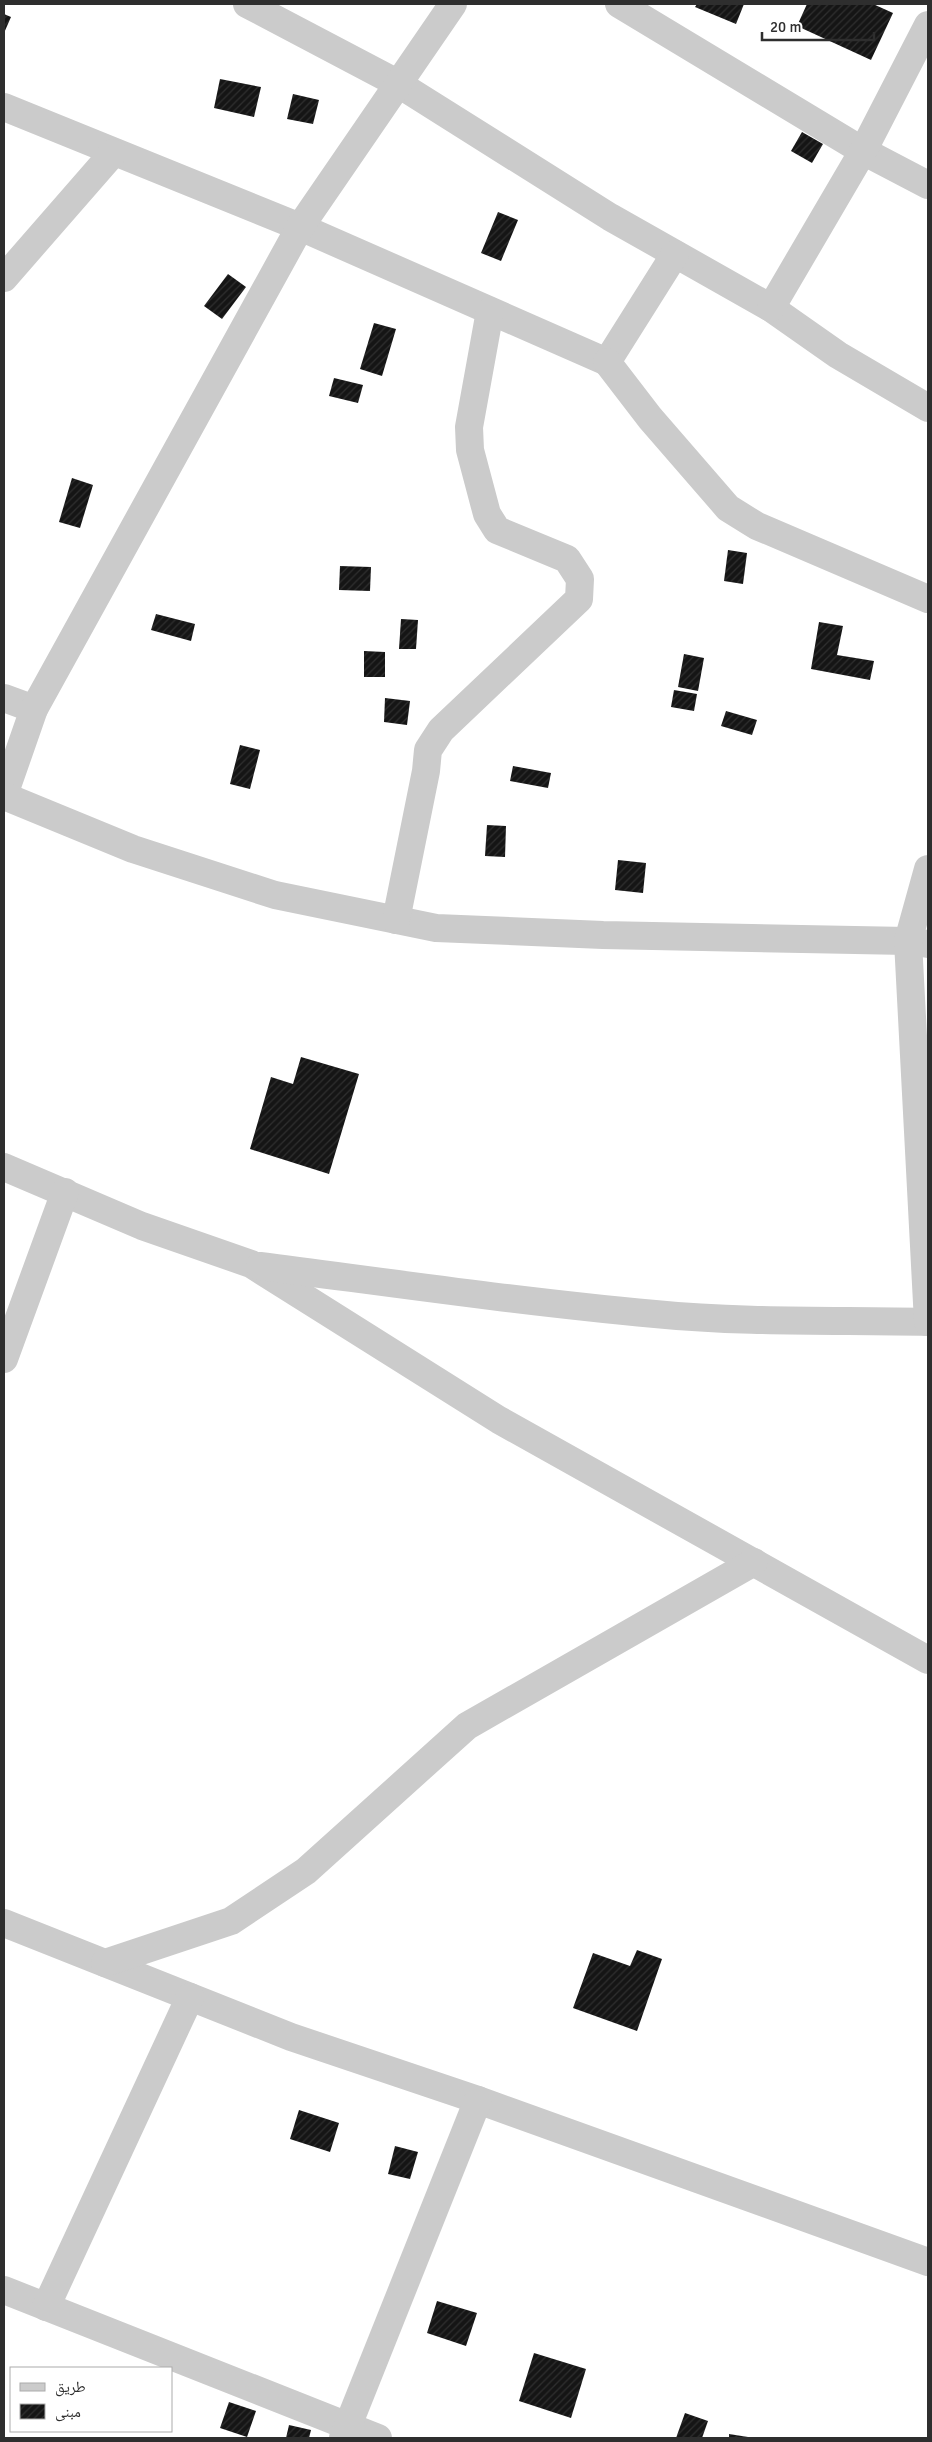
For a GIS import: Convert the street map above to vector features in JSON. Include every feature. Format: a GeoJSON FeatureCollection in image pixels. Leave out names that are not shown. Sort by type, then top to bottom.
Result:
{"type":"FeatureCollection","features":[{"type":"Feature","properties":{"kind":"street"},"geometry":{"type":"LineString","coordinates":[[247,4],[397,83],[610,217],[771,308],[838,354],[928,408]]}},
{"type":"Feature","properties":{"kind":"street"},"geometry":{"type":"LineString","coordinates":[[453,4],[300,227],[34,709],[4,796],[133,849],[275,895],[436,928],[603,935],[918,942]]}},
{"type":"Feature","properties":{"kind":"street"},"geometry":{"type":"LineString","coordinates":[[619,4],[863,150],[928,185]]}},
{"type":"Feature","properties":{"kind":"street"},"geometry":{"type":"LineString","coordinates":[[771,308],[863,150],[928,25]]}},
{"type":"Feature","properties":{"kind":"street"},"geometry":{"type":"LineString","coordinates":[[4,108],[300,227],[607,362],[650,418],[728,508],[757,526],[928,599]]}},
{"type":"Feature","properties":{"kind":"street"},"geometry":{"type":"LineString","coordinates":[[4,278],[113,153]]}},
{"type":"Feature","properties":{"kind":"street"},"geometry":{"type":"LineString","coordinates":[[607,362],[675,254]]}},
{"type":"Feature","properties":{"kind":"street"},"geometry":{"type":"LineString","coordinates":[[396,920],[426,771],[428,750],[441,730],[579,599],[580,578],[567,558],[497,530],[487,514],[470,450],[469,427],[490,311]]}},
{"type":"Feature","properties":{"kind":"street"},"geometry":{"type":"LineString","coordinates":[[4,698],[34,709]]}},
{"type":"Feature","properties":{"kind":"street"},"geometry":{"type":"LineString","coordinates":[[4,1167],[142,1226],[251,1264],[509,1298],[657,1314],[783,1320],[928,1322],[918,942],[928,869]]}},
{"type":"Feature","properties":{"kind":"street"},"geometry":{"type":"LineString","coordinates":[[4,1359],[65,1192]]}},
{"type":"Feature","properties":{"kind":"street"},"geometry":{"type":"LineString","coordinates":[[251,1264],[500,1420],[928,1660]]}},
{"type":"Feature","properties":{"kind":"street"},"geometry":{"type":"LineString","coordinates":[[105,1963],[231,1922],[306,1871],[467,1726],[754,1562]]}},
{"type":"Feature","properties":{"kind":"street"},"geometry":{"type":"LineString","coordinates":[[4,1923],[291,2037],[478,2100],[928,2262]]}},
{"type":"Feature","properties":{"kind":"street"},"geometry":{"type":"LineString","coordinates":[[46,2307],[190,1997]]}},
{"type":"Feature","properties":{"kind":"street"},"geometry":{"type":"LineString","coordinates":[[346,2433],[478,2100]]}},
{"type":"Feature","properties":{"kind":"street"},"geometry":{"type":"LineString","coordinates":[[4,2290],[346,2433],[378,2438]]}},
{"type":"Feature","properties":{"kind":"building"},"geometry":{"type":"Polygon","coordinates":[[[697,4],[744,4],[736,24],[695,7],[697,4]]]}},
{"type":"Feature","properties":{"kind":"building"},"geometry":{"type":"Polygon","coordinates":[[[807,4],[873,4],[893,13],[871,60],[797,26],[807,4]]]}},
{"type":"Feature","properties":{"kind":"building"},"geometry":{"type":"Polygon","coordinates":[[[4,14],[11,17],[4,33],[4,14]]]}},
{"type":"Feature","properties":{"kind":"building"},"geometry":{"type":"Polygon","coordinates":[[[220,79],[261,87],[254,117],[214,108],[220,79]]]}},
{"type":"Feature","properties":{"kind":"building"},"geometry":{"type":"Polygon","coordinates":[[[293,94],[319,100],[313,124],[287,119],[293,94]]]}},
{"type":"Feature","properties":{"kind":"building"},"geometry":{"type":"Polygon","coordinates":[[[802,132],[823,144],[812,163],[791,151],[802,132]]]}},
{"type":"Feature","properties":{"kind":"building"},"geometry":{"type":"Polygon","coordinates":[[[498,212],[518,220],[501,261],[481,253],[498,212]]]}},
{"type":"Feature","properties":{"kind":"building"},"geometry":{"type":"Polygon","coordinates":[[[228,274],[246,287],[222,319],[204,306],[228,274]]]}},
{"type":"Feature","properties":{"kind":"building"},"geometry":{"type":"Polygon","coordinates":[[[374,323],[396,329],[382,376],[360,369],[374,323]]]}},
{"type":"Feature","properties":{"kind":"building"},"geometry":{"type":"Polygon","coordinates":[[[334,378],[363,385],[358,403],[329,396],[334,378]]]}},
{"type":"Feature","properties":{"kind":"building"},"geometry":{"type":"Polygon","coordinates":[[[72,478],[93,485],[80,528],[59,522],[72,478]]]}},
{"type":"Feature","properties":{"kind":"building"},"geometry":{"type":"Polygon","coordinates":[[[728,550],[747,553],[743,584],[724,581],[728,550]]]}},
{"type":"Feature","properties":{"kind":"building"},"geometry":{"type":"Polygon","coordinates":[[[340,566],[371,567],[370,591],[339,590],[340,566]]]}},
{"type":"Feature","properties":{"kind":"building"},"geometry":{"type":"Polygon","coordinates":[[[156,614],[195,624],[191,641],[151,630],[156,614]]]}},
{"type":"Feature","properties":{"kind":"building"},"geometry":{"type":"Polygon","coordinates":[[[401,619],[418,620],[416,649],[399,649],[401,619]]]}},
{"type":"Feature","properties":{"kind":"building"},"geometry":{"type":"Polygon","coordinates":[[[819,622],[843,626],[837,655],[874,661],[870,680],[811,669],[819,622]]]}},
{"type":"Feature","properties":{"kind":"building"},"geometry":{"type":"Polygon","coordinates":[[[364,651],[385,652],[385,677],[364,677],[364,651]]]}},
{"type":"Feature","properties":{"kind":"building"},"geometry":{"type":"Polygon","coordinates":[[[684,654],[704,658],[698,691],[678,687],[684,654]]]}},
{"type":"Feature","properties":{"kind":"building"},"geometry":{"type":"Polygon","coordinates":[[[674,690],[697,694],[694,711],[671,707],[674,690]]]}},
{"type":"Feature","properties":{"kind":"building"},"geometry":{"type":"Polygon","coordinates":[[[385,698],[410,701],[407,725],[384,722],[385,698]]]}},
{"type":"Feature","properties":{"kind":"building"},"geometry":{"type":"Polygon","coordinates":[[[726,711],[757,720],[752,735],[721,726],[726,711]]]}},
{"type":"Feature","properties":{"kind":"building"},"geometry":{"type":"Polygon","coordinates":[[[240,745],[260,750],[250,789],[230,784],[240,745]]]}},
{"type":"Feature","properties":{"kind":"building"},"geometry":{"type":"Polygon","coordinates":[[[513,766],[551,773],[548,788],[510,781],[513,766]]]}},
{"type":"Feature","properties":{"kind":"building"},"geometry":{"type":"Polygon","coordinates":[[[487,825],[506,826],[505,857],[485,856],[487,825]]]}},
{"type":"Feature","properties":{"kind":"building"},"geometry":{"type":"Polygon","coordinates":[[[618,860],[646,863],[643,893],[615,890],[618,860]]]}},
{"type":"Feature","properties":{"kind":"building"},"geometry":{"type":"Polygon","coordinates":[[[301,1057],[359,1074],[329,1174],[250,1149],[271,1077],[293,1084],[301,1057]]]}},
{"type":"Feature","properties":{"kind":"building"},"geometry":{"type":"Polygon","coordinates":[[[637,1950],[662,1959],[637,2031],[573,2008],[593,1953],[630,1966],[637,1950]]]}},
{"type":"Feature","properties":{"kind":"building"},"geometry":{"type":"Polygon","coordinates":[[[299,2110],[339,2123],[330,2152],[290,2139],[299,2110]]]}},
{"type":"Feature","properties":{"kind":"building"},"geometry":{"type":"Polygon","coordinates":[[[395,2146],[418,2152],[410,2179],[388,2174],[395,2146]]]}},
{"type":"Feature","properties":{"kind":"building"},"geometry":{"type":"Polygon","coordinates":[[[437,2301],[477,2313],[466,2346],[427,2333],[437,2301]]]}},
{"type":"Feature","properties":{"kind":"building"},"geometry":{"type":"Polygon","coordinates":[[[534,2353],[586,2369],[571,2418],[519,2401],[534,2353]]]}},
{"type":"Feature","properties":{"kind":"building"},"geometry":{"type":"Polygon","coordinates":[[[229,2402],[256,2411],[247,2437],[220,2428],[229,2402]]]}},
{"type":"Feature","properties":{"kind":"building"},"geometry":{"type":"Polygon","coordinates":[[[685,2413],[708,2421],[702,2438],[676,2438],[685,2413]]]}},
{"type":"Feature","properties":{"kind":"building"},"geometry":{"type":"Polygon","coordinates":[[[289,2425],[311,2430],[309,2438],[286,2438],[289,2425]]]}},
{"type":"Feature","properties":{"kind":"building"},"geometry":{"type":"Polygon","coordinates":[[[729,2434],[748,2437],[748,2438],[729,2438],[729,2434]]]}}]}
